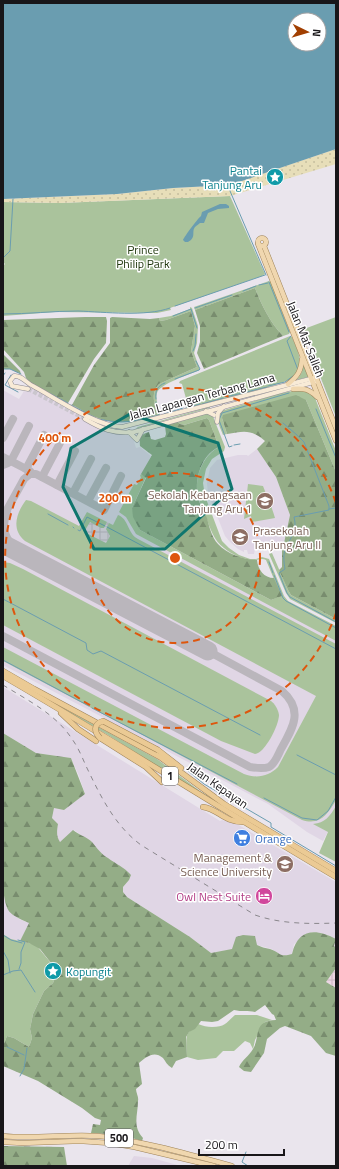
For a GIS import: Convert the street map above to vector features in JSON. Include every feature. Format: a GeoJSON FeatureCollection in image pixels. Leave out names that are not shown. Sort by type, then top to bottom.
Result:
{"type":"FeatureCollection","features":[{"type":"Feature","properties":{"kind":"highway","name":"Jalan Kepayan"},"geometry":{"type":"LineString","coordinates":[[3,671],[34,690],[160,757],[224,804],[336,871]]}},
{"type":"Feature","properties":{"kind":"highway","name":"Jalan Kepayan"},"geometry":{"type":"LineString","coordinates":[[3,676],[336,877]]}},
{"type":"Feature","properties":{"kind":"highway"},"geometry":{"type":"LineString","coordinates":[[49,703],[72,724],[96,741]]}},
{"type":"Feature","properties":{"kind":"highway"},"geometry":{"type":"LineString","coordinates":[[63,712],[82,725],[83,731]]}},
{"type":"Feature","properties":{"kind":"highway"},"geometry":{"type":"LineString","coordinates":[[162,782],[146,767],[100,738],[96,733],[95,728],[100,722],[106,722],[158,750],[182,770],[185,775]]}},
{"type":"Feature","properties":{"kind":"highway"},"geometry":{"type":"LineString","coordinates":[[203,807],[208,808],[230,821],[244,822]]}},
{"type":"Feature","properties":{"kind":"main road"},"geometry":{"type":"LineString","coordinates":[[263,238],[266,242],[264,246],[258,244],[259,240],[263,238]]}},
{"type":"Feature","properties":{"kind":"main road","name":"Jalan Mat Salleh"},"geometry":{"type":"LineString","coordinates":[[258,244],[302,356],[336,428]]}},
{"type":"Feature","properties":{"kind":"main road","name":"Jalan Mat Salleh"},"geometry":{"type":"LineString","coordinates":[[264,246],[314,380],[319,399],[336,441]]}},
{"type":"Feature","properties":{"kind":"main road"},"geometry":{"type":"LineString","coordinates":[[288,384],[299,373],[301,369],[302,356]]}},
{"type":"Feature","properties":{"kind":"main road","name":"Jalan Lapangan Terbang Lama"},"geometry":{"type":"LineString","coordinates":[[28,389],[12,386],[10,381],[14,376],[20,377],[30,385],[97,420],[114,427],[122,427],[288,384],[314,380]]}},
{"type":"Feature","properties":{"kind":"main road","name":"Jalan Lapangan Terbang Lama"},"geometry":{"type":"LineString","coordinates":[[85,419],[108,430],[123,433],[293,389],[314,380]]}},
{"type":"Feature","properties":{"kind":"main road"},"geometry":{"type":"LineString","coordinates":[[293,389],[303,388],[310,390],[319,399]]}},
{"type":"Feature","properties":{"kind":"main road"},"geometry":{"type":"LineString","coordinates":[[217,422],[218,413],[225,406]]}},
{"type":"Feature","properties":{"kind":"main road"},"geometry":{"type":"LineString","coordinates":[[206,411],[214,415]]}},
{"type":"Feature","properties":{"kind":"main road"},"geometry":{"type":"LineString","coordinates":[[128,432],[136,440],[143,429]]}},
{"type":"Feature","properties":{"kind":"main road","name":"500"},"geometry":{"type":"LineString","coordinates":[[3,1136],[22,1138],[96,1136],[127,1140],[194,1155],[232,1166]]}},
{"type":"Feature","properties":{"kind":"main road"},"geometry":{"type":"LineString","coordinates":[[127,1140],[133,1144],[134,1147]]}},
{"type":"Feature","properties":{"kind":"main road","name":"500"},"geometry":{"type":"LineString","coordinates":[[3,1142],[109,1142],[214,1166]]}},
{"type":"Feature","properties":{"kind":"highlighted area"},"geometry":{"type":"Polygon","coordinates":[[[130,414],[218,443],[232,489],[165,549],[94,549],[63,487],[71,448],[130,414]]]}},
{"type":"Feature","properties":{"kind":"shaded area"},"geometry":{"type":"Polygon","coordinates":[[[30,385],[86,416],[84,421],[112,434],[127,435],[133,438],[136,448],[140,447],[151,456],[142,474],[138,531],[336,636],[336,816],[323,841],[307,832],[268,804],[3,665],[3,390],[19,399],[24,391],[27,392],[30,385]]]}},
{"type":"Feature","properties":{"kind":"shaded area","name":"Sekolah Kebangsaan Tanjung Aru 1"},"geometry":{"type":"Polygon","coordinates":[[[257,449],[276,477],[290,515],[284,543],[279,550],[255,549],[254,554],[248,554],[247,550],[244,550],[244,552],[238,549],[225,536],[208,493],[207,483],[210,468],[217,460],[238,455],[248,456],[257,449]]]}},
{"type":"Feature","properties":{"kind":"shaded area"},"geometry":{"type":"Polygon","coordinates":[[[90,522],[104,527],[107,522],[109,523],[106,529],[110,536],[106,543],[84,532],[90,522]]]}},
{"type":"Feature","properties":{"kind":"shaded area"},"geometry":{"type":"Polygon","coordinates":[[[3,687],[220,821],[222,820],[237,824],[336,882],[336,948],[331,936],[311,932],[294,944],[292,954],[284,956],[272,949],[257,945],[211,953],[190,937],[127,897],[123,892],[123,887],[129,880],[98,851],[91,842],[74,830],[60,842],[58,839],[58,824],[52,818],[54,808],[64,809],[85,794],[79,776],[71,758],[36,753],[3,733],[3,687]]]}},
{"type":"Feature","properties":{"kind":"shaded area"},"geometry":{"type":"Polygon","coordinates":[[[3,890],[6,907],[19,919],[29,923],[20,941],[11,939],[3,934],[3,890]]]}},
{"type":"Feature","properties":{"kind":"shaded area"},"geometry":{"type":"Polygon","coordinates":[[[336,968],[336,988],[326,982],[336,968]]]}},
{"type":"Feature","properties":{"kind":"shaded area"},"geometry":{"type":"Polygon","coordinates":[[[134,1156],[152,1158],[181,1166],[128,1166],[134,1156]]]}},
{"type":"Feature","properties":{"kind":"green space","name":"Prince Philip Park"},"geometry":{"type":"Polygon","coordinates":[[[230,196],[265,274],[262,276],[170,308],[171,310],[157,313],[55,312],[3,316],[3,266],[5,264],[3,262],[3,202],[60,203],[230,196]]]}},
{"type":"Feature","properties":{"kind":"green space"},"geometry":{"type":"Polygon","coordinates":[[[269,281],[271,282],[290,332],[289,334],[283,336],[274,325],[255,288],[195,310],[194,307],[269,281]]]}},
{"type":"Feature","properties":{"kind":"green space"},"geometry":{"type":"Polygon","coordinates":[[[255,288],[267,314],[283,336],[204,369],[197,353],[200,342],[200,326],[195,310],[255,288]]]}},
{"type":"Feature","properties":{"kind":"green space"},"geometry":{"type":"Polygon","coordinates":[[[190,307],[192,308],[198,326],[197,343],[194,353],[200,370],[169,383],[159,390],[156,398],[160,415],[157,415],[154,395],[159,384],[197,367],[191,351],[195,326],[191,311],[166,320],[160,321],[159,318],[171,316],[190,309],[190,307]]]}},
{"type":"Feature","properties":{"kind":"green space"},"geometry":{"type":"Polygon","coordinates":[[[191,311],[195,326],[191,351],[197,367],[159,384],[154,395],[157,415],[142,419],[113,422],[95,417],[72,405],[94,365],[110,343],[110,318],[159,318],[160,321],[191,311]]]}},
{"type":"Feature","properties":{"kind":"green space"},"geometry":{"type":"Polygon","coordinates":[[[106,317],[106,343],[94,359],[68,403],[31,383],[26,378],[24,372],[3,349],[3,320],[106,317]]]}},
{"type":"Feature","properties":{"kind":"green space"},"geometry":{"type":"Polygon","coordinates":[[[336,317],[336,417],[311,353],[313,348],[304,329],[336,317]]]}},
{"type":"Feature","properties":{"kind":"green space"},"geometry":{"type":"Polygon","coordinates":[[[290,336],[292,337],[296,347],[300,362],[298,372],[294,377],[276,385],[242,395],[186,408],[185,404],[187,402],[182,384],[179,383],[180,381],[290,336]]]}},
{"type":"Feature","properties":{"kind":"green space"},"geometry":{"type":"Polygon","coordinates":[[[3,354],[20,371],[21,374],[10,369],[3,369],[3,354]]]}},
{"type":"Feature","properties":{"kind":"green space"},"geometry":{"type":"Polygon","coordinates":[[[303,363],[308,377],[297,380],[302,372],[303,363]]]}},
{"type":"Feature","properties":{"kind":"green space"},"geometry":{"type":"Polygon","coordinates":[[[298,390],[308,392],[315,398],[336,451],[336,472],[306,400],[222,418],[227,434],[223,435],[218,420],[221,411],[277,394],[298,390]]]}},
{"type":"Feature","properties":{"kind":"green space"},"geometry":{"type":"Polygon","coordinates":[[[296,395],[306,400],[336,472],[336,619],[291,595],[288,590],[279,570],[282,567],[281,547],[284,543],[290,515],[276,477],[257,449],[265,441],[256,434],[247,432],[227,434],[222,418],[223,415],[296,395]]]}},
{"type":"Feature","properties":{"kind":"green space"},"geometry":{"type":"Polygon","coordinates":[[[210,408],[135,429],[138,427],[210,408]]]}},
{"type":"Feature","properties":{"kind":"green space"},"geometry":{"type":"Polygon","coordinates":[[[207,413],[213,416],[225,447],[224,451],[212,459],[206,469],[203,483],[205,496],[222,541],[239,555],[250,559],[262,557],[269,559],[284,596],[288,601],[336,626],[336,641],[136,534],[126,517],[119,512],[134,484],[137,485],[141,474],[146,477],[132,508],[140,530],[271,600],[281,596],[266,560],[255,560],[238,557],[218,542],[211,530],[198,497],[197,482],[198,475],[204,462],[213,451],[219,447],[207,418],[184,425],[177,421],[207,413]]]}},
{"type":"Feature","properties":{"kind":"green space"},"geometry":{"type":"Polygon","coordinates":[[[207,418],[219,447],[203,462],[198,476],[197,491],[199,501],[207,518],[212,535],[218,544],[226,551],[241,558],[257,560],[262,573],[267,577],[274,578],[282,596],[271,600],[140,530],[133,517],[132,508],[146,478],[141,474],[152,455],[140,446],[141,437],[149,432],[151,439],[155,440],[165,437],[166,424],[177,421],[184,425],[207,418]]]}},
{"type":"Feature","properties":{"kind":"green space"},"geometry":{"type":"Polygon","coordinates":[[[248,484],[263,486],[275,518],[252,522],[251,516],[244,519],[248,484]]]}},
{"type":"Feature","properties":{"kind":"green space"},"geometry":{"type":"Polygon","coordinates":[[[26,500],[31,501],[79,526],[87,512],[107,522],[104,528],[101,528],[90,522],[84,532],[106,543],[110,536],[106,529],[109,523],[113,525],[118,515],[122,517],[134,536],[138,539],[336,644],[336,800],[323,818],[314,821],[302,820],[3,661],[3,647],[249,776],[262,776],[271,773],[278,767],[316,696],[25,541],[18,532],[16,521],[26,500]]]}},
{"type":"Feature","properties":{"kind":"green space"},"geometry":{"type":"Polygon","coordinates":[[[272,553],[291,595],[336,619],[336,623],[290,599],[269,554],[272,553]]]}},
{"type":"Feature","properties":{"kind":"green space"},"geometry":{"type":"Polygon","coordinates":[[[3,562],[10,563],[23,569],[271,701],[276,707],[279,715],[277,725],[267,744],[263,749],[255,754],[221,741],[3,625],[3,562]]]}},
{"type":"Feature","properties":{"kind":"green space"},"geometry":{"type":"Polygon","coordinates":[[[41,696],[157,759],[226,808],[199,793],[108,735],[41,696]]]}},
{"type":"Feature","properties":{"kind":"green space"},"geometry":{"type":"Polygon","coordinates":[[[3,733],[36,753],[71,758],[85,794],[64,810],[54,808],[52,818],[58,824],[57,836],[60,842],[73,830],[90,840],[103,855],[131,875],[123,887],[123,892],[127,897],[190,937],[211,953],[232,949],[236,937],[243,935],[255,936],[257,945],[284,955],[292,954],[298,940],[303,935],[308,933],[321,933],[336,939],[334,946],[336,948],[336,968],[326,982],[336,988],[336,1056],[326,1053],[311,1036],[285,1026],[280,1028],[267,1039],[264,1053],[251,1072],[244,1071],[239,1067],[253,1049],[260,1026],[268,1021],[276,1020],[274,1015],[265,1005],[255,1012],[234,1010],[218,1021],[201,1021],[195,1029],[189,1032],[186,1037],[187,1057],[176,1061],[172,1068],[163,1058],[153,1054],[139,1063],[142,1084],[136,1089],[138,1100],[136,1120],[138,1129],[143,1138],[142,1141],[122,1135],[91,1133],[93,1124],[100,1125],[101,1120],[95,1118],[82,1108],[38,1081],[3,1066],[3,1046],[7,1036],[14,1038],[29,1047],[32,1038],[30,1029],[33,1014],[44,991],[53,983],[57,973],[55,968],[40,949],[29,943],[20,941],[29,923],[16,917],[7,908],[3,890],[3,733]]]}},
{"type":"Feature","properties":{"kind":"green space"},"geometry":{"type":"Polygon","coordinates":[[[336,806],[336,862],[319,853],[328,832],[313,824],[321,822],[327,818],[336,806]]]}},
{"type":"Feature","properties":{"kind":"green space"},"geometry":{"type":"Polygon","coordinates":[[[3,934],[11,939],[36,945],[55,968],[57,973],[53,983],[44,991],[33,1014],[30,1029],[32,1038],[29,1047],[14,1038],[7,1036],[3,1046],[3,934]]]}},
{"type":"Feature","properties":{"kind":"green space"},"geometry":{"type":"Polygon","coordinates":[[[235,1015],[257,1015],[272,1020],[265,1022],[255,1040],[253,1049],[250,1043],[245,1041],[234,1051],[223,1051],[216,1058],[198,1060],[187,1057],[186,1045],[188,1033],[198,1024],[216,1027],[223,1025],[235,1015]]]}},
{"type":"Feature","properties":{"kind":"green space"},"geometry":{"type":"Polygon","coordinates":[[[3,1146],[64,1147],[67,1166],[3,1166],[3,1146]]]}},
{"type":"Feature","properties":{"kind":"sand","name":"Pantai Tanjung Aru"},"geometry":{"type":"Polygon","coordinates":[[[336,149],[336,164],[230,196],[60,203],[3,202],[3,199],[117,194],[173,188],[229,185],[336,149]]]}},
{"type":"Feature","properties":{"kind":"water"},"geometry":{"type":"Polygon","coordinates":[[[3,3],[336,3],[336,149],[230,185],[173,188],[117,194],[3,199],[3,3]]]}},
{"type":"Feature","properties":{"kind":"water"},"geometry":{"type":"Polygon","coordinates":[[[220,204],[226,204],[229,208],[218,209],[208,213],[204,223],[200,223],[195,227],[191,240],[185,242],[183,240],[184,238],[201,216],[202,212],[220,204]]]}},
{"type":"Feature","properties":{"kind":"waterway"},"geometry":{"type":"LineString","coordinates":[[230,185],[230,191],[266,275]]}},
{"type":"Feature","properties":{"kind":"waterway"},"geometry":{"type":"LineString","coordinates":[[3,258],[10,251],[13,199]]}},
{"type":"Feature","properties":{"kind":"waterway"},"geometry":{"type":"LineString","coordinates":[[175,306],[265,275]]}},
{"type":"Feature","properties":{"kind":"waterway"},"geometry":{"type":"LineString","coordinates":[[269,282],[289,332]]}},
{"type":"Feature","properties":{"kind":"waterway"},"geometry":{"type":"LineString","coordinates":[[259,285],[268,283]]}},
{"type":"Feature","properties":{"kind":"waterway"},"geometry":{"type":"LineString","coordinates":[[243,291],[256,286]]}},
{"type":"Feature","properties":{"kind":"waterway"},"geometry":{"type":"LineString","coordinates":[[195,308],[232,295]]}},
{"type":"Feature","properties":{"kind":"waterway"},"geometry":{"type":"LineString","coordinates":[[3,314],[78,311],[137,313],[160,311],[170,308]]}},
{"type":"Feature","properties":{"kind":"waterway"},"geometry":{"type":"LineString","coordinates":[[173,316],[191,309],[197,328]]}},
{"type":"Feature","properties":{"kind":"waterway"},"geometry":{"type":"LineString","coordinates":[[193,351],[196,334]]}},
{"type":"Feature","properties":{"kind":"waterway"},"geometry":{"type":"LineString","coordinates":[[291,336],[287,341],[298,370]]}},
{"type":"Feature","properties":{"kind":"waterway"},"geometry":{"type":"LineString","coordinates":[[175,379],[199,370],[200,369],[196,361]]}},
{"type":"Feature","properties":{"kind":"waterway"},"geometry":{"type":"LineString","coordinates":[[3,369],[10,369],[21,374]]}},
{"type":"Feature","properties":{"kind":"waterway"},"geometry":{"type":"LineString","coordinates":[[11,375],[5,385],[18,392]]}},
{"type":"Feature","properties":{"kind":"waterway"},"geometry":{"type":"LineString","coordinates":[[268,386],[285,382],[293,376]]}},
{"type":"Feature","properties":{"kind":"waterway"},"geometry":{"type":"LineString","coordinates":[[156,399],[157,389],[165,383]]}},
{"type":"Feature","properties":{"kind":"waterway"},"geometry":{"type":"LineString","coordinates":[[226,397],[267,387]]}},
{"type":"Feature","properties":{"kind":"waterway"},"geometry":{"type":"LineString","coordinates":[[232,446],[229,447],[219,420],[222,413],[289,393]]}},
{"type":"Feature","properties":{"kind":"waterway"},"geometry":{"type":"LineString","coordinates":[[51,394],[68,403]]}},
{"type":"Feature","properties":{"kind":"waterway"},"geometry":{"type":"LineString","coordinates":[[202,404],[223,398]]}},
{"type":"Feature","properties":{"kind":"waterway"},"geometry":{"type":"LineString","coordinates":[[99,419],[115,422],[129,422],[159,415],[156,402]]}},
{"type":"Feature","properties":{"kind":"waterway"},"geometry":{"type":"LineString","coordinates":[[186,408],[200,404]]}},
{"type":"Feature","properties":{"kind":"waterway"},"geometry":{"type":"LineString","coordinates":[[71,405],[96,418]]}},
{"type":"Feature","properties":{"kind":"waterway"},"geometry":{"type":"LineString","coordinates":[[164,414],[183,408]]}},
{"type":"Feature","properties":{"kind":"waterway"},"geometry":{"type":"LineString","coordinates":[[316,409],[336,458]]}},
{"type":"Feature","properties":{"kind":"waterway"},"geometry":{"type":"LineString","coordinates":[[283,423],[304,442],[329,506],[329,510],[294,517],[294,531],[284,552],[285,569],[279,573],[290,597],[336,622]]}},
{"type":"Feature","properties":{"kind":"waterway"},"geometry":{"type":"LineString","coordinates":[[234,445],[240,444]]}},
{"type":"Feature","properties":{"kind":"waterway"},"geometry":{"type":"LineString","coordinates":[[329,509],[336,508]]}},
{"type":"Feature","properties":{"kind":"waterway"},"geometry":{"type":"LineString","coordinates":[[48,514],[68,525]]}},
{"type":"Feature","properties":{"kind":"waterway"},"geometry":{"type":"LineString","coordinates":[[78,530],[80,531],[87,517],[105,526]]}},
{"type":"Feature","properties":{"kind":"waterway"},"geometry":{"type":"LineString","coordinates":[[107,527],[336,649]]}},
{"type":"Feature","properties":{"kind":"waterway"},"geometry":{"type":"LineString","coordinates":[[269,562],[273,573]]}},
{"type":"Feature","properties":{"kind":"waterway"},"geometry":{"type":"LineString","coordinates":[[274,575],[283,598],[286,601],[336,628]]}},
{"type":"Feature","properties":{"kind":"waterway"},"geometry":{"type":"LineString","coordinates":[[3,599],[86,643],[87,650],[93,654],[101,651],[260,735]]}},
{"type":"Feature","properties":{"kind":"waterway"},"geometry":{"type":"LineString","coordinates":[[3,660],[89,706]]}},
{"type":"Feature","properties":{"kind":"waterway"},"geometry":{"type":"LineString","coordinates":[[92,708],[237,784]]}},
{"type":"Feature","properties":{"kind":"waterway"},"geometry":{"type":"LineString","coordinates":[[297,755],[336,775]]}},
{"type":"Feature","properties":{"kind":"waterway"},"geometry":{"type":"LineString","coordinates":[[187,770],[204,784],[271,823],[271,827],[336,866]]}},
{"type":"Feature","properties":{"kind":"waterway"},"geometry":{"type":"LineString","coordinates":[[264,798],[302,818],[317,820],[328,811],[336,797]]}},
{"type":"Feature","properties":{"kind":"waterway"},"geometry":{"type":"LineString","coordinates":[[3,935],[11,940],[22,943]]}},
{"type":"Feature","properties":{"kind":"waterway"},"geometry":{"type":"LineString","coordinates":[[18,940],[25,942],[21,952],[21,963],[19,969]]}},
{"type":"Feature","properties":{"kind":"waterway"},"geometry":{"type":"LineString","coordinates":[[3,951],[8,960],[10,973]]}},
{"type":"Feature","properties":{"kind":"waterway"},"geometry":{"type":"LineString","coordinates":[[3,975],[21,970],[35,992]]}},
{"type":"Feature","properties":{"kind":"waterway"},"geometry":{"type":"LineString","coordinates":[[7,1047],[24,1055]]}},
{"type":"Feature","properties":{"kind":"waterway"},"geometry":{"type":"LineString","coordinates":[[20,1076],[24,1069],[27,1048]]}},
{"type":"Feature","properties":{"kind":"waterway"},"geometry":{"type":"LineString","coordinates":[[246,1152],[242,1162],[248,1166]]}},
{"type":"Feature","properties":{"kind":"taxiway"},"geometry":{"type":"LineString","coordinates":[[3,438],[13,419]]}},
{"type":"Feature","properties":{"kind":"taxiway"},"geometry":{"type":"LineString","coordinates":[[3,465],[11,461],[29,426]]}},
{"type":"Feature","properties":{"kind":"taxiway"},"geometry":{"type":"LineString","coordinates":[[26,469],[44,435]]}},
{"type":"Feature","properties":{"kind":"taxiway"},"geometry":{"type":"LineString","coordinates":[[42,477],[60,443]]}},
{"type":"Feature","properties":{"kind":"taxiway"},"geometry":{"type":"LineString","coordinates":[[57,485],[75,451]]}},
{"type":"Feature","properties":{"kind":"taxiway"},"geometry":{"type":"LineString","coordinates":[[3,457],[30,471]]}},
{"type":"Feature","properties":{"kind":"taxiway"},"geometry":{"type":"LineString","coordinates":[[73,493],[91,459]]}},
{"type":"Feature","properties":{"kind":"taxiway"},"geometry":{"type":"LineString","coordinates":[[88,501],[106,468]]}},
{"type":"Feature","properties":{"kind":"taxiway"},"geometry":{"type":"LineString","coordinates":[[3,517],[24,479],[30,474],[36,474],[104,510],[121,476]]}},
{"type":"Feature","properties":{"kind":"taxiway"},"geometry":{"type":"LineString","coordinates":[[7,512],[4,523],[5,534],[17,552]]}},
{"type":"Feature","properties":{"kind":"taxiway"},"geometry":{"type":"LineString","coordinates":[[3,550],[17,552]]}},
{"type":"Feature","properties":{"kind":"taxiway"},"geometry":{"type":"LineString","coordinates":[[3,636],[250,767],[269,767],[273,764],[289,734],[295,712],[293,705],[282,691],[208,651]]}},
{"type":"Feature","properties":{"kind":"runway"},"geometry":{"type":"LineString","coordinates":[[3,544],[208,651]]}},
{"type":"Feature","properties":{"kind":"tunnel"},"geometry":{"type":"LineString","coordinates":[[28,389],[85,419]]}},
{"type":"Feature","properties":{"kind":"railway"},"geometry":{"type":"LineString","coordinates":[[3,685],[40,708],[58,722],[65,730],[78,749],[97,788],[115,819],[131,837],[141,845],[255,915],[285,922],[336,923]]}},
{"type":"Feature","properties":{"kind":"place","name":"Pantai Tanjung Aru"},"geometry":{"type":"Point","coordinates":[275,177]}},
{"type":"Feature","properties":{"kind":"place","name":"Sekolah Kebangsaan Tanjung Aru 1"},"geometry":{"type":"Point","coordinates":[265,501]}},
{"type":"Feature","properties":{"kind":"place","name":"Prasekolah Tanjung Aru II"},"geometry":{"type":"Point","coordinates":[240,537]}},
{"type":"Feature","properties":{"kind":"place","name":"Orange"},"geometry":{"type":"Point","coordinates":[242,838]}},
{"type":"Feature","properties":{"kind":"place","name":"Management & Science University"},"geometry":{"type":"Point","coordinates":[285,864]}},
{"type":"Feature","properties":{"kind":"place","name":"Owl Nest Suite"},"geometry":{"type":"Point","coordinates":[264,896]}},
{"type":"Feature","properties":{"kind":"place","name":"Kopungit"},"geometry":{"type":"Point","coordinates":[53,971]}}]}
